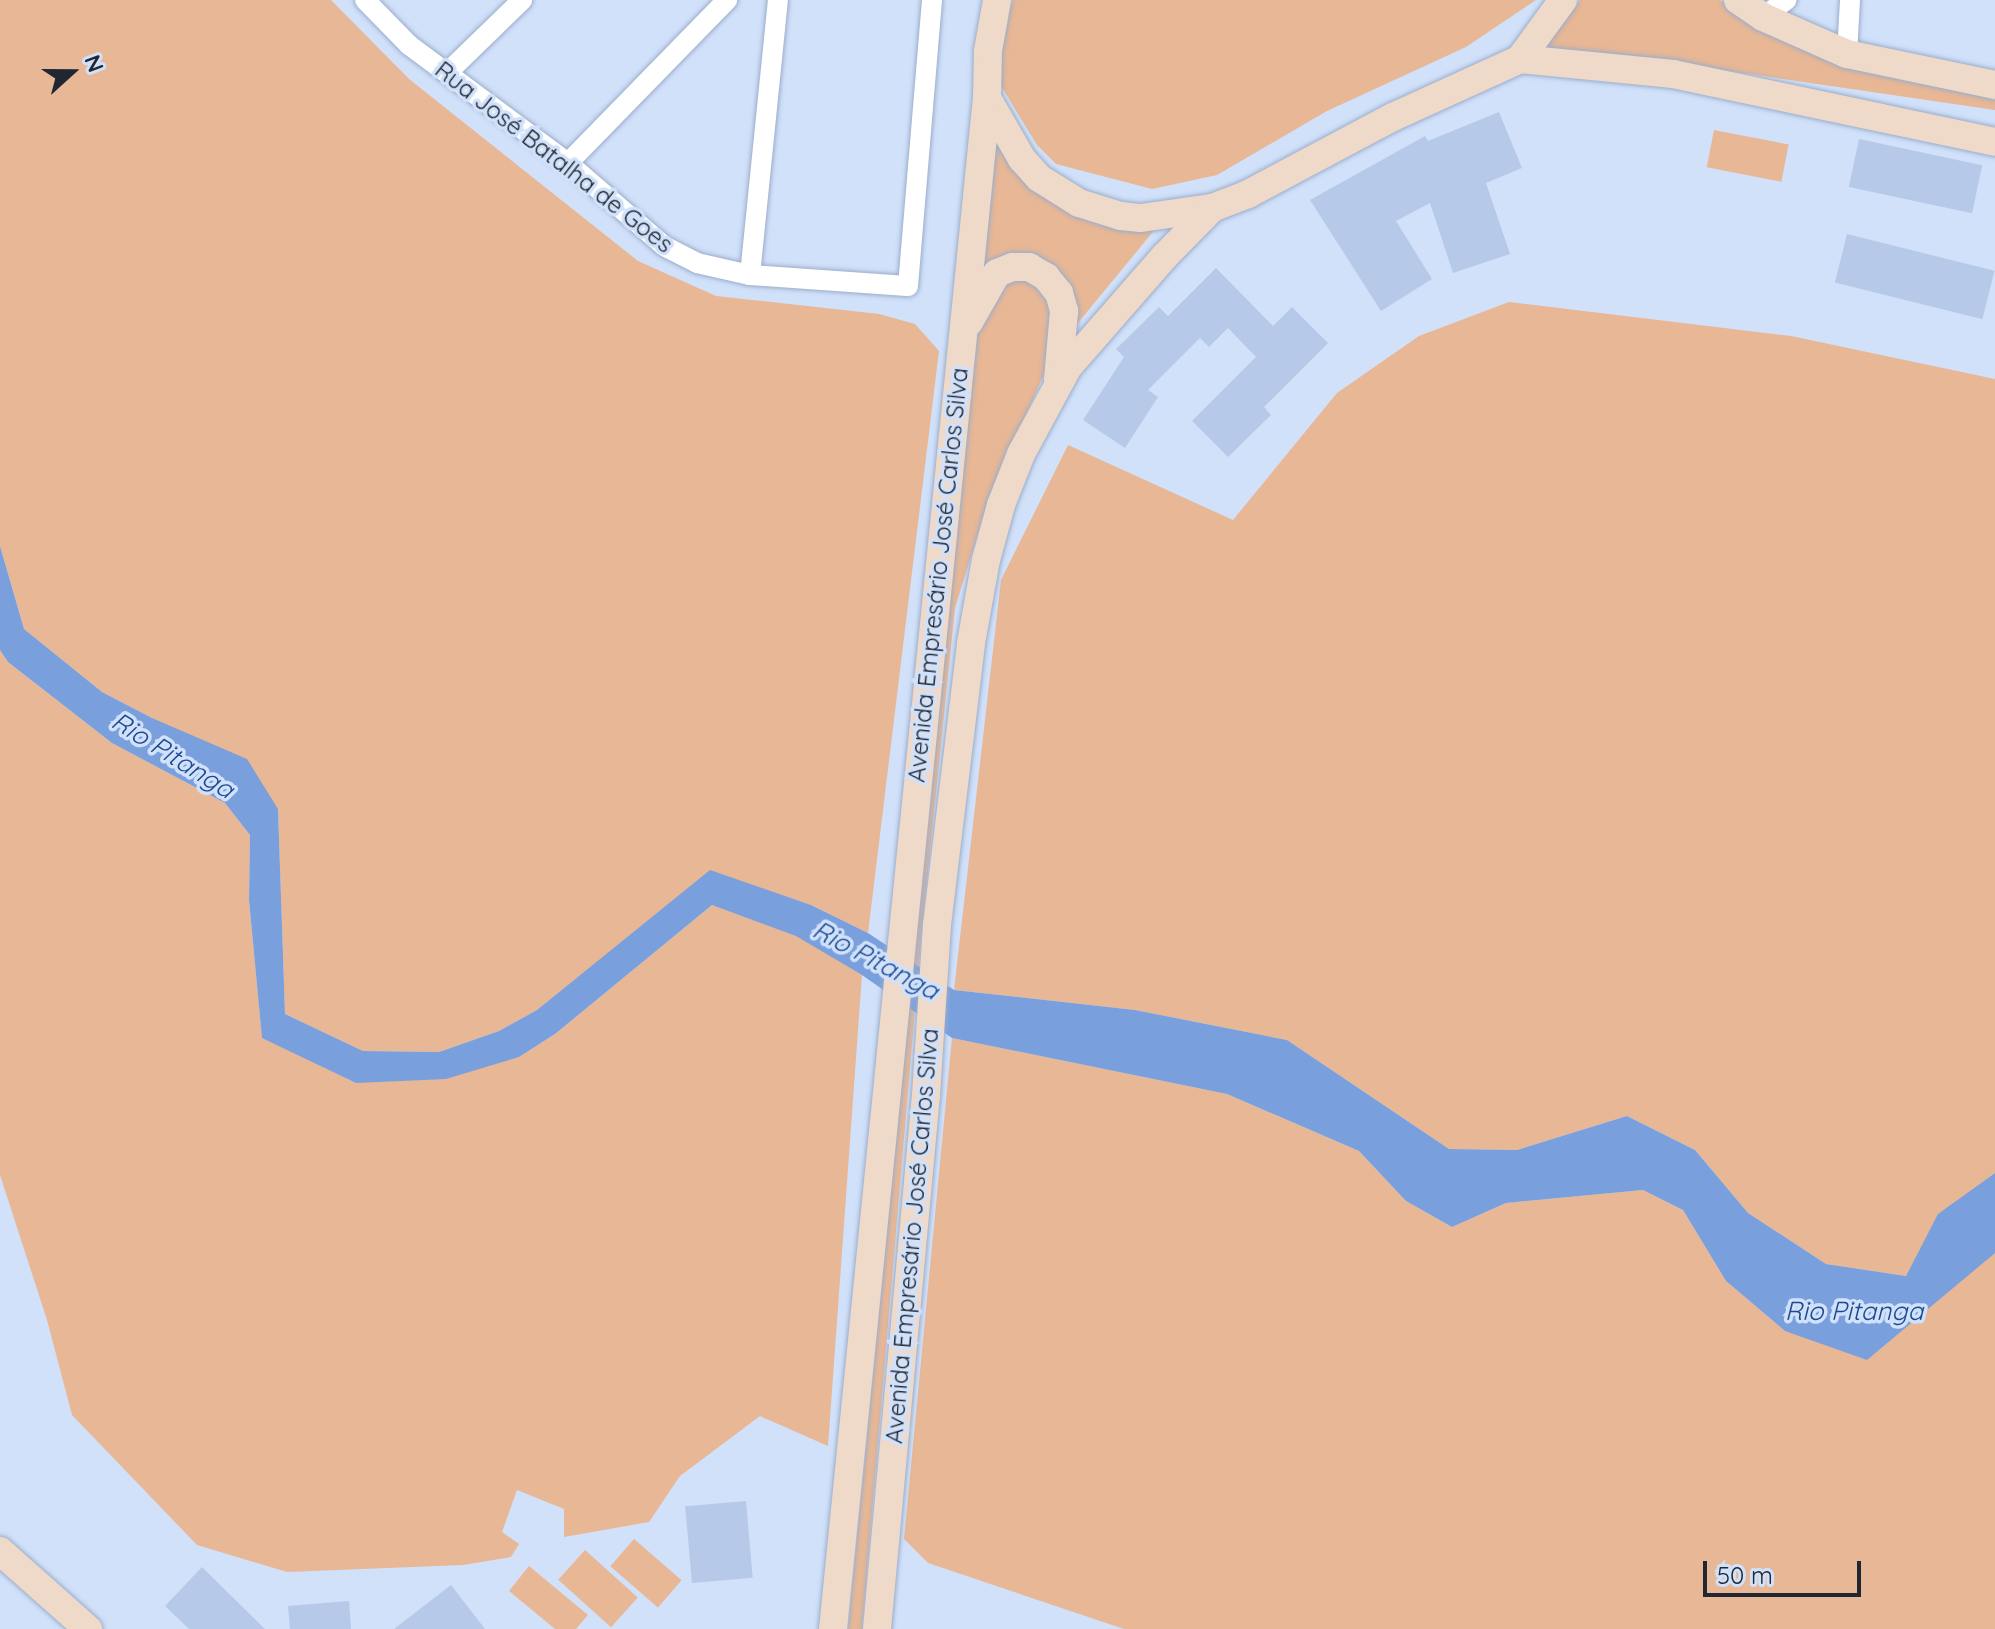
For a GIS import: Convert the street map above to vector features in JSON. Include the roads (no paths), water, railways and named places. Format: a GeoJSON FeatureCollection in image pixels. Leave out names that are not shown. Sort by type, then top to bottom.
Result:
{"type":"FeatureCollection","features":[{"type":"Feature","properties":{"kind":"main road","name":"Avenida Empresário José Carlos Silva"},"geometry":{"type":"LineString","coordinates":[[833,1629],[987,98],[988,51],[997,0]]}},
{"type":"Feature","properties":{"kind":"main road"},"geometry":{"type":"LineString","coordinates":[[1520,59],[1563,0]]}},
{"type":"Feature","properties":{"kind":"main road"},"geometry":{"type":"LineString","coordinates":[[1738,0],[1763,17],[1847,54],[1995,85]]}},
{"type":"Feature","properties":{"kind":"main road","name":"Avenida Empresário José Carlos Silva"},"geometry":{"type":"LineString","coordinates":[[877,1629],[926,1095],[937,925],[971,643],[986,560],[1021,454],[1058,381],[1107,320],[1212,208],[1248,194],[1393,117],[1520,59]]}},
{"type":"Feature","properties":{"kind":"main road"},"geometry":{"type":"LineString","coordinates":[[1520,59],[1673,74],[1995,142]]}},
{"type":"Feature","properties":{"kind":"main road"},"geometry":{"type":"LineString","coordinates":[[987,98],[1016,149],[1039,178],[1079,203],[1121,216],[1141,218],[1212,208]]}},
{"type":"Feature","properties":{"kind":"main road"},"geometry":{"type":"LineString","coordinates":[[962,334],[997,273],[1013,267],[1029,267],[1046,277],[1059,293],[1064,311],[1058,381]]}},
{"type":"Feature","properties":{"kind":"main road"},"geometry":{"type":"LineString","coordinates":[[0,1551],[88,1629]]}},
{"type":"Feature","properties":{"kind":"street","name":"Rua José Batalha de Goes"},"geometry":{"type":"LineString","coordinates":[[365,0],[409,45],[568,163],[664,246],[697,263],[750,275],[908,286],[932,0]]}},
{"type":"Feature","properties":{"kind":"street"},"geometry":{"type":"LineString","coordinates":[[447,73],[522,0]]}},
{"type":"Feature","properties":{"kind":"street"},"geometry":{"type":"LineString","coordinates":[[568,163],[727,0]]}},
{"type":"Feature","properties":{"kind":"street"},"geometry":{"type":"LineString","coordinates":[[750,275],[778,0]]}},
{"type":"Feature","properties":{"kind":"street"},"geometry":{"type":"LineString","coordinates":[[1763,17],[1786,0]]}},
{"type":"Feature","properties":{"kind":"street"},"geometry":{"type":"LineString","coordinates":[[1847,54],[1850,0]]}},
{"type":"Feature","properties":{"kind":"water","name":"Rio Pitanga"},"geometry":{"type":"Polygon","coordinates":[[[0,546],[24,629],[102,692],[152,718],[247,759],[278,809],[285,1014],[363,1051],[439,1052],[499,1031],[537,1010],[710,870],[811,905],[868,933],[954,990],[1135,1010],[1287,1040],[1449,1149],[1517,1150],[1627,1116],[1695,1150],[1748,1213],[1826,1264],[1906,1276],[1938,1214],[1995,1173],[1995,1253],[1867,1360],[1785,1331],[1726,1281],[1683,1210],[1643,1190],[1506,1203],[1452,1227],[1406,1201],[1359,1151],[1227,1094],[952,1038],[862,975],[796,936],[712,905],[555,1034],[519,1057],[446,1079],[356,1083],[262,1038],[249,900],[250,835],[225,803],[112,743],[8,662],[0,650],[0,546]]]}}]}
